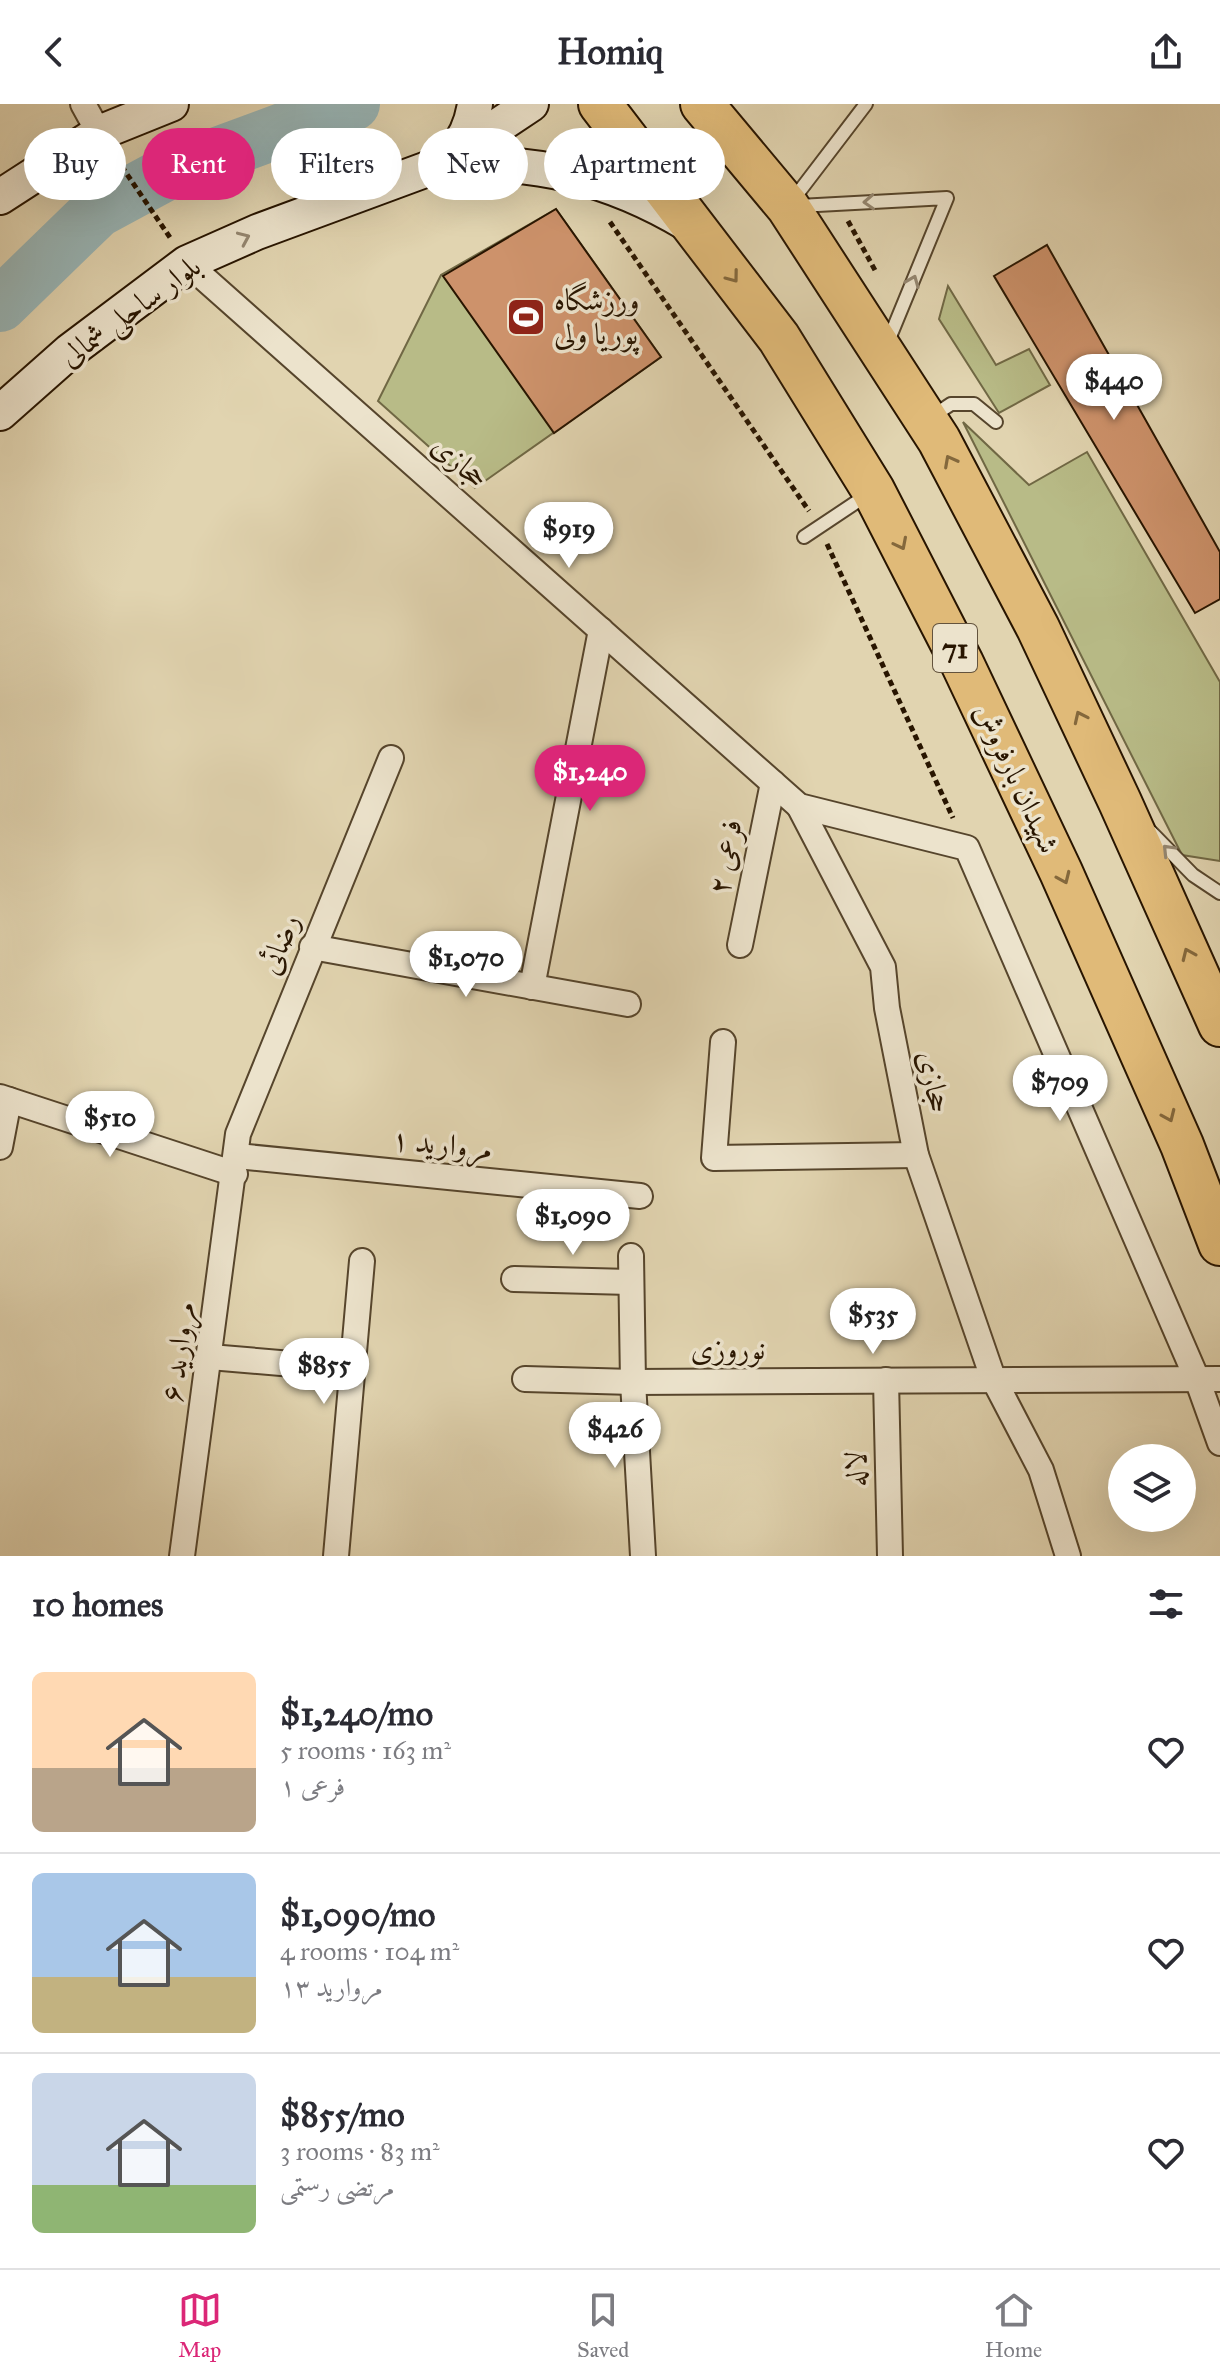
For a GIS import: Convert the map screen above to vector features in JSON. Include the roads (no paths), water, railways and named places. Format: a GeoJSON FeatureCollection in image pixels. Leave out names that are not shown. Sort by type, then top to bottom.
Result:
{"type":"FeatureCollection","features":[{"type":"Feature","properties":{"kind":"highway","name":"شهیدان بارفروش"},"geometry":{"type":"LineString","coordinates":[[600,104],[620,120],[697,230],[779,338],[873,490],[962,663],[1061,872],[1182,1145],[1220,1244]]}},
{"type":"Feature","properties":{"kind":"highway"},"geometry":{"type":"LineString","coordinates":[[702,104],[788,207],[926,420],[1038,628],[1220,1025]]}},
{"type":"Feature","properties":{"kind":"main road"},"geometry":{"type":"LineString","coordinates":[[0,197],[91,118],[171,104]]}},
{"type":"Feature","properties":{"kind":"main road"},"geometry":{"type":"LineString","coordinates":[[469,128],[475,104]]}},
{"type":"Feature","properties":{"kind":"main road","name":"بلوار ساحلی شمالی"},"geometry":{"type":"LineString","coordinates":[[495,128],[531,104]]}},
{"type":"Feature","properties":{"kind":"main road"},"geometry":{"type":"LineString","coordinates":[[528,167],[578,175],[620,189],[659,207],[697,230]]}},
{"type":"Feature","properties":{"kind":"main road","name":"بلوار ساحلی شمالی"},"geometry":{"type":"LineString","coordinates":[[0,413],[80,343],[187,263],[257,232],[418,172]]}},
{"type":"Feature","properties":{"kind":"street","name":"حجازی"},"geometry":{"type":"LineString","coordinates":[[187,263],[799,806],[883,967],[887,1008],[916,1155],[993,1378],[1041,1470],[1068,1556]]}},
{"type":"Feature","properties":{"kind":"street"},"geometry":{"type":"LineString","coordinates":[[532,987],[601,630]]}},
{"type":"Feature","properties":{"kind":"street","name":"رضائی"},"geometry":{"type":"LineString","coordinates":[[236,1165],[238,1134],[391,758]]}},
{"type":"Feature","properties":{"kind":"street","name":"فرعی ۲"},"geometry":{"type":"LineString","coordinates":[[740,945],[773,783]]}},
{"type":"Feature","properties":{"kind":"street","name":"حجازی"},"geometry":{"type":"LineString","coordinates":[[799,806],[967,848],[1208,1379]]}},
{"type":"Feature","properties":{"kind":"street"},"geometry":{"type":"LineString","coordinates":[[312,947],[628,1004]]}},
{"type":"Feature","properties":{"kind":"street"},"geometry":{"type":"LineString","coordinates":[[723,1042],[714,1158],[916,1155]]}},
{"type":"Feature","properties":{"kind":"street"},"geometry":{"type":"LineString","coordinates":[[0,1147],[5,1099]]}},
{"type":"Feature","properties":{"kind":"street","name":"مروارید ۱"},"geometry":{"type":"LineString","coordinates":[[5,1099],[236,1165],[640,1196]]}},
{"type":"Feature","properties":{"kind":"street","name":"مروارید ۶"},"geometry":{"type":"LineString","coordinates":[[182,1556],[236,1165]]}},
{"type":"Feature","properties":{"kind":"street"},"geometry":{"type":"LineString","coordinates":[[631,1256],[633,1382],[643,1556]]}},
{"type":"Feature","properties":{"kind":"street"},"geometry":{"type":"LineString","coordinates":[[336,1556],[362,1261]]}},
{"type":"Feature","properties":{"kind":"street"},"geometry":{"type":"LineString","coordinates":[[514,1279],[630,1282]]}},
{"type":"Feature","properties":{"kind":"street"},"geometry":{"type":"LineString","coordinates":[[210,1357],[351,1369]]}},
{"type":"Feature","properties":{"kind":"street","name":"نوروزی"},"geometry":{"type":"LineString","coordinates":[[525,1379],[633,1382],[1208,1379]]}},
{"type":"Feature","properties":{"kind":"street"},"geometry":{"type":"LineString","coordinates":[[1208,1379],[1220,1443]]}},
{"type":"Feature","properties":{"kind":"street","name":"لاله"},"geometry":{"type":"LineString","coordinates":[[886,1380],[890,1556]]}},
{"type":"Feature","properties":{"kind":"lane"},"geometry":{"type":"LineString","coordinates":[[788,207],[866,104]]}},
{"type":"Feature","properties":{"kind":"lane"},"geometry":{"type":"LineString","coordinates":[[788,207],[947,198],[884,354]]}},
{"type":"Feature","properties":{"kind":"lane"},"geometry":{"type":"LineString","coordinates":[[926,420],[951,404],[974,404],[996,422]]}},
{"type":"Feature","properties":{"kind":"lane"},"geometry":{"type":"LineString","coordinates":[[804,537],[873,490]]}},
{"type":"Feature","properties":{"kind":"lane"},"geometry":{"type":"LineString","coordinates":[[1120,802],[1193,875],[1220,893]]}},
{"type":"Feature","properties":{"kind":"waterway"},"geometry":{"type":"LineString","coordinates":[[0,305],[97,211],[171,171],[353,104]]}},
{"type":"Feature","properties":{"kind":"place","name":"ورزشگاه پوریا ولی"},"geometry":{"type":"Point","coordinates":[526,317]}}]}
